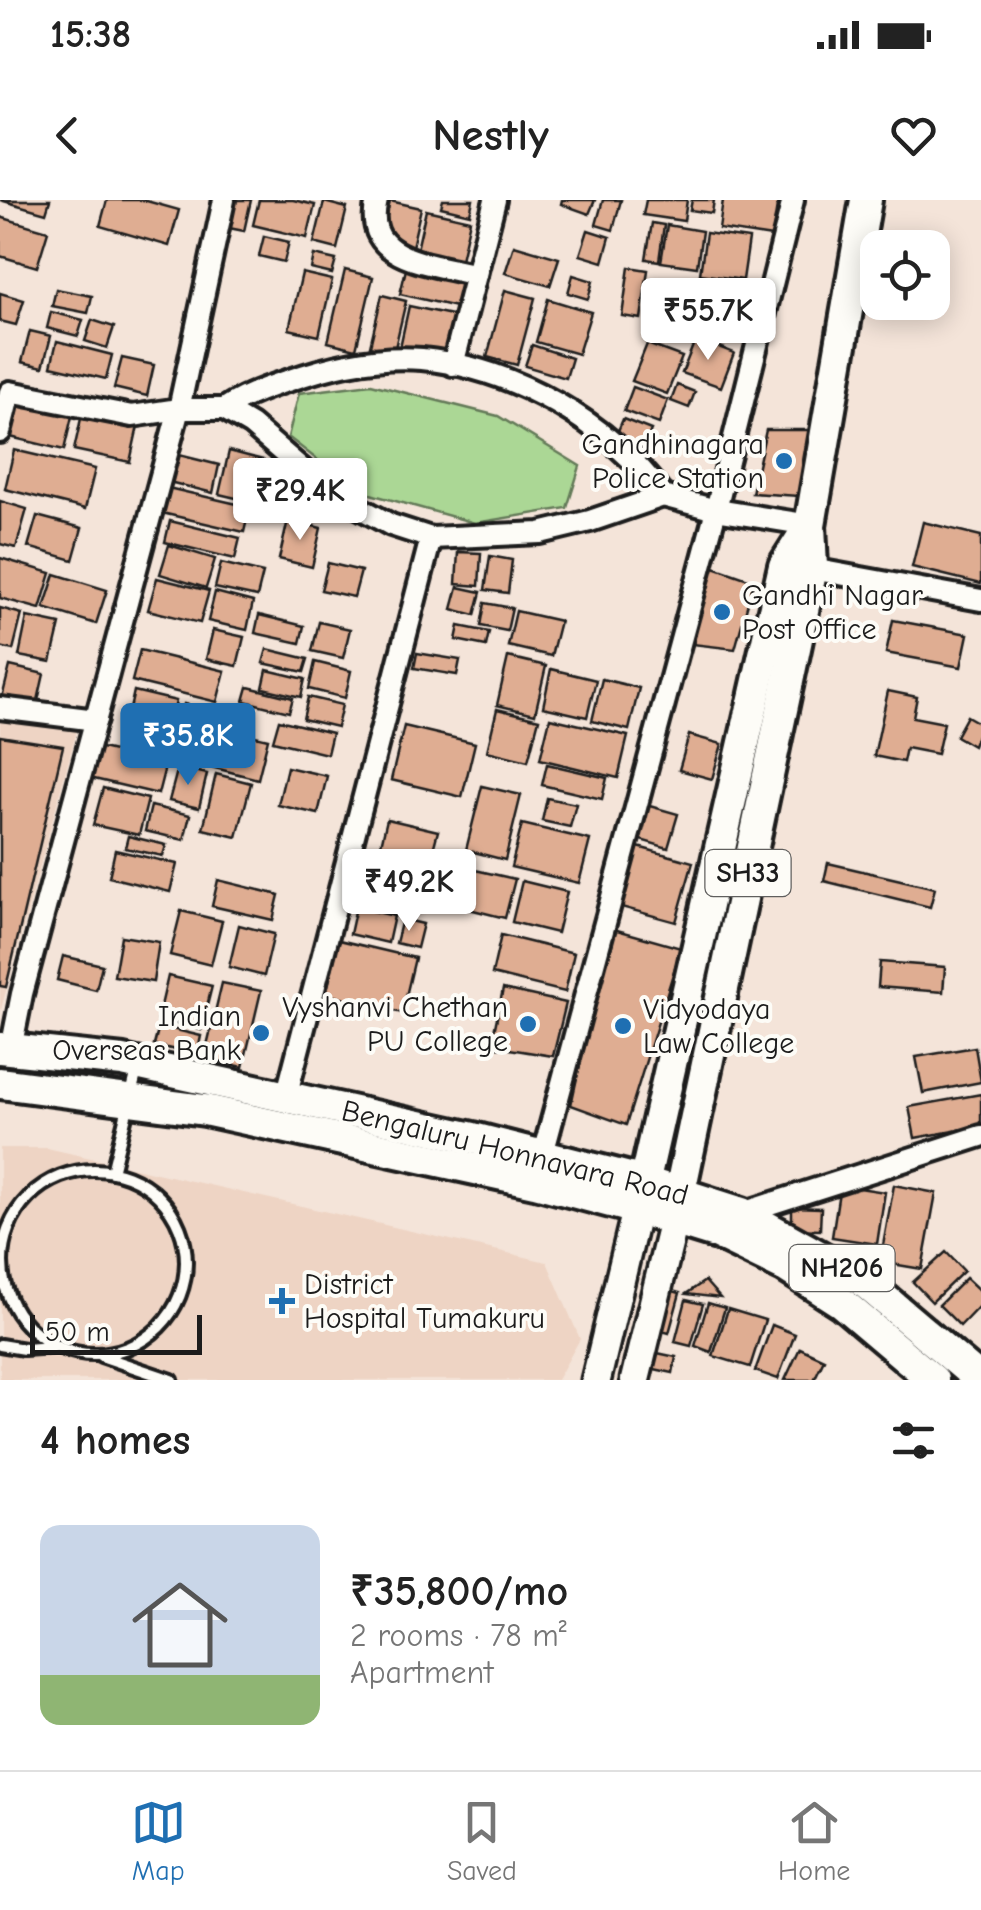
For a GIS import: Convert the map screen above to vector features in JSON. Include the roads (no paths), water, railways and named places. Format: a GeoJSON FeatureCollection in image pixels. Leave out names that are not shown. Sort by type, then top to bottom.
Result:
{"type":"FeatureCollection","features":[{"type":"Feature","properties":{"kind":"main road","name":"SH33"},"geometry":{"type":"LineString","coordinates":[[641,1195],[810,526],[866,200]]}},
{"type":"Feature","properties":{"kind":"main road","name":"SH33"},"geometry":{"type":"LineString","coordinates":[[677,1207],[798,567]]}},
{"type":"Feature","properties":{"kind":"main road","name":"Bengaluru Honnavara Road"},"geometry":{"type":"LineString","coordinates":[[6,1048],[138,1065],[286,1097],[539,1169]]}},
{"type":"Feature","properties":{"kind":"main road"},"geometry":{"type":"LineString","coordinates":[[0,1083],[205,1110],[539,1169],[677,1207],[636,1380]]}},
{"type":"Feature","properties":{"kind":"main road"},"geometry":{"type":"LineString","coordinates":[[596,1380],[641,1195]]}},
{"type":"Feature","properties":{"kind":"main road","name":"Bengaluru Honnavara Road"},"geometry":{"type":"LineString","coordinates":[[677,1207],[742,1214],[862,1280],[980,1380]]}},
{"type":"Feature","properties":{"kind":"main road","name":"NH206"},"geometry":{"type":"LineString","coordinates":[[677,1207],[842,1303],[933,1380]]}},
{"type":"Feature","properties":{"kind":"street"},"geometry":{"type":"LineString","coordinates":[[6,1048],[179,408],[224,200]]}},
{"type":"Feature","properties":{"kind":"street"},"geometry":{"type":"LineString","coordinates":[[377,200],[377,237],[391,252],[476,275]]}},
{"type":"Feature","properties":{"kind":"street"},"geometry":{"type":"LineString","coordinates":[[453,365],[495,200]]}},
{"type":"Feature","properties":{"kind":"street"},"geometry":{"type":"LineString","coordinates":[[539,1169],[716,510],[793,200]]}},
{"type":"Feature","properties":{"kind":"street"},"geometry":{"type":"LineString","coordinates":[[0,432],[5,390],[132,416],[179,408],[224,409],[270,386],[328,366],[420,359],[486,372],[552,401],[606,436],[663,496]]}},
{"type":"Feature","properties":{"kind":"street"},"geometry":{"type":"LineString","coordinates":[[224,409],[252,425],[325,489],[391,525],[432,538],[540,533],[663,496],[716,510],[810,526]]}},
{"type":"Feature","properties":{"kind":"street"},"geometry":{"type":"LineString","coordinates":[[286,1097],[432,538]]}},
{"type":"Feature","properties":{"kind":"street"},"geometry":{"type":"LineString","coordinates":[[798,567],[981,600]]}},
{"type":"Feature","properties":{"kind":"street"},"geometry":{"type":"LineString","coordinates":[[0,708],[96,720]]}},
{"type":"Feature","properties":{"kind":"street"},"geometry":{"type":"LineString","coordinates":[[742,1214],[981,1136]]}},
{"type":"Feature","properties":{"kind":"lane"},"geometry":{"type":"LineString","coordinates":[[112,1172],[138,1065]]}},
{"type":"Feature","properties":{"kind":"lane"},"geometry":{"type":"LineString","coordinates":[[95,1354],[132,1346],[164,1323],[175,1307],[186,1271],[182,1232],[174,1215],[148,1187],[112,1172],[74,1172],[55,1178],[24,1201],[6,1234],[2,1272],[14,1309],[40,1337],[57,1346],[95,1354],[172,1380]]}},
{"type":"Feature","properties":{"kind":"lane"},"geometry":{"type":"LineString","coordinates":[[0,1346],[57,1346]]}},
{"type":"Feature","properties":{"kind":"place","name":"Gandhinagara Police Station"},"geometry":{"type":"Point","coordinates":[784,461]}},
{"type":"Feature","properties":{"kind":"place","name":"Gandhi Nagar Post Office"},"geometry":{"type":"Point","coordinates":[722,612]}},
{"type":"Feature","properties":{"kind":"place","name":"Vyshanvi Chethan PU College"},"geometry":{"type":"Point","coordinates":[528,1024]}},
{"type":"Feature","properties":{"kind":"place","name":"Vidyodaya Law College"},"geometry":{"type":"Point","coordinates":[623,1026]}},
{"type":"Feature","properties":{"kind":"place","name":"Indian Overseas Bank"},"geometry":{"type":"Point","coordinates":[261,1033]}},
{"type":"Feature","properties":{"kind":"place","name":"District Hospital Tumakuru"},"geometry":{"type":"Point","coordinates":[282,1301]}}]}
